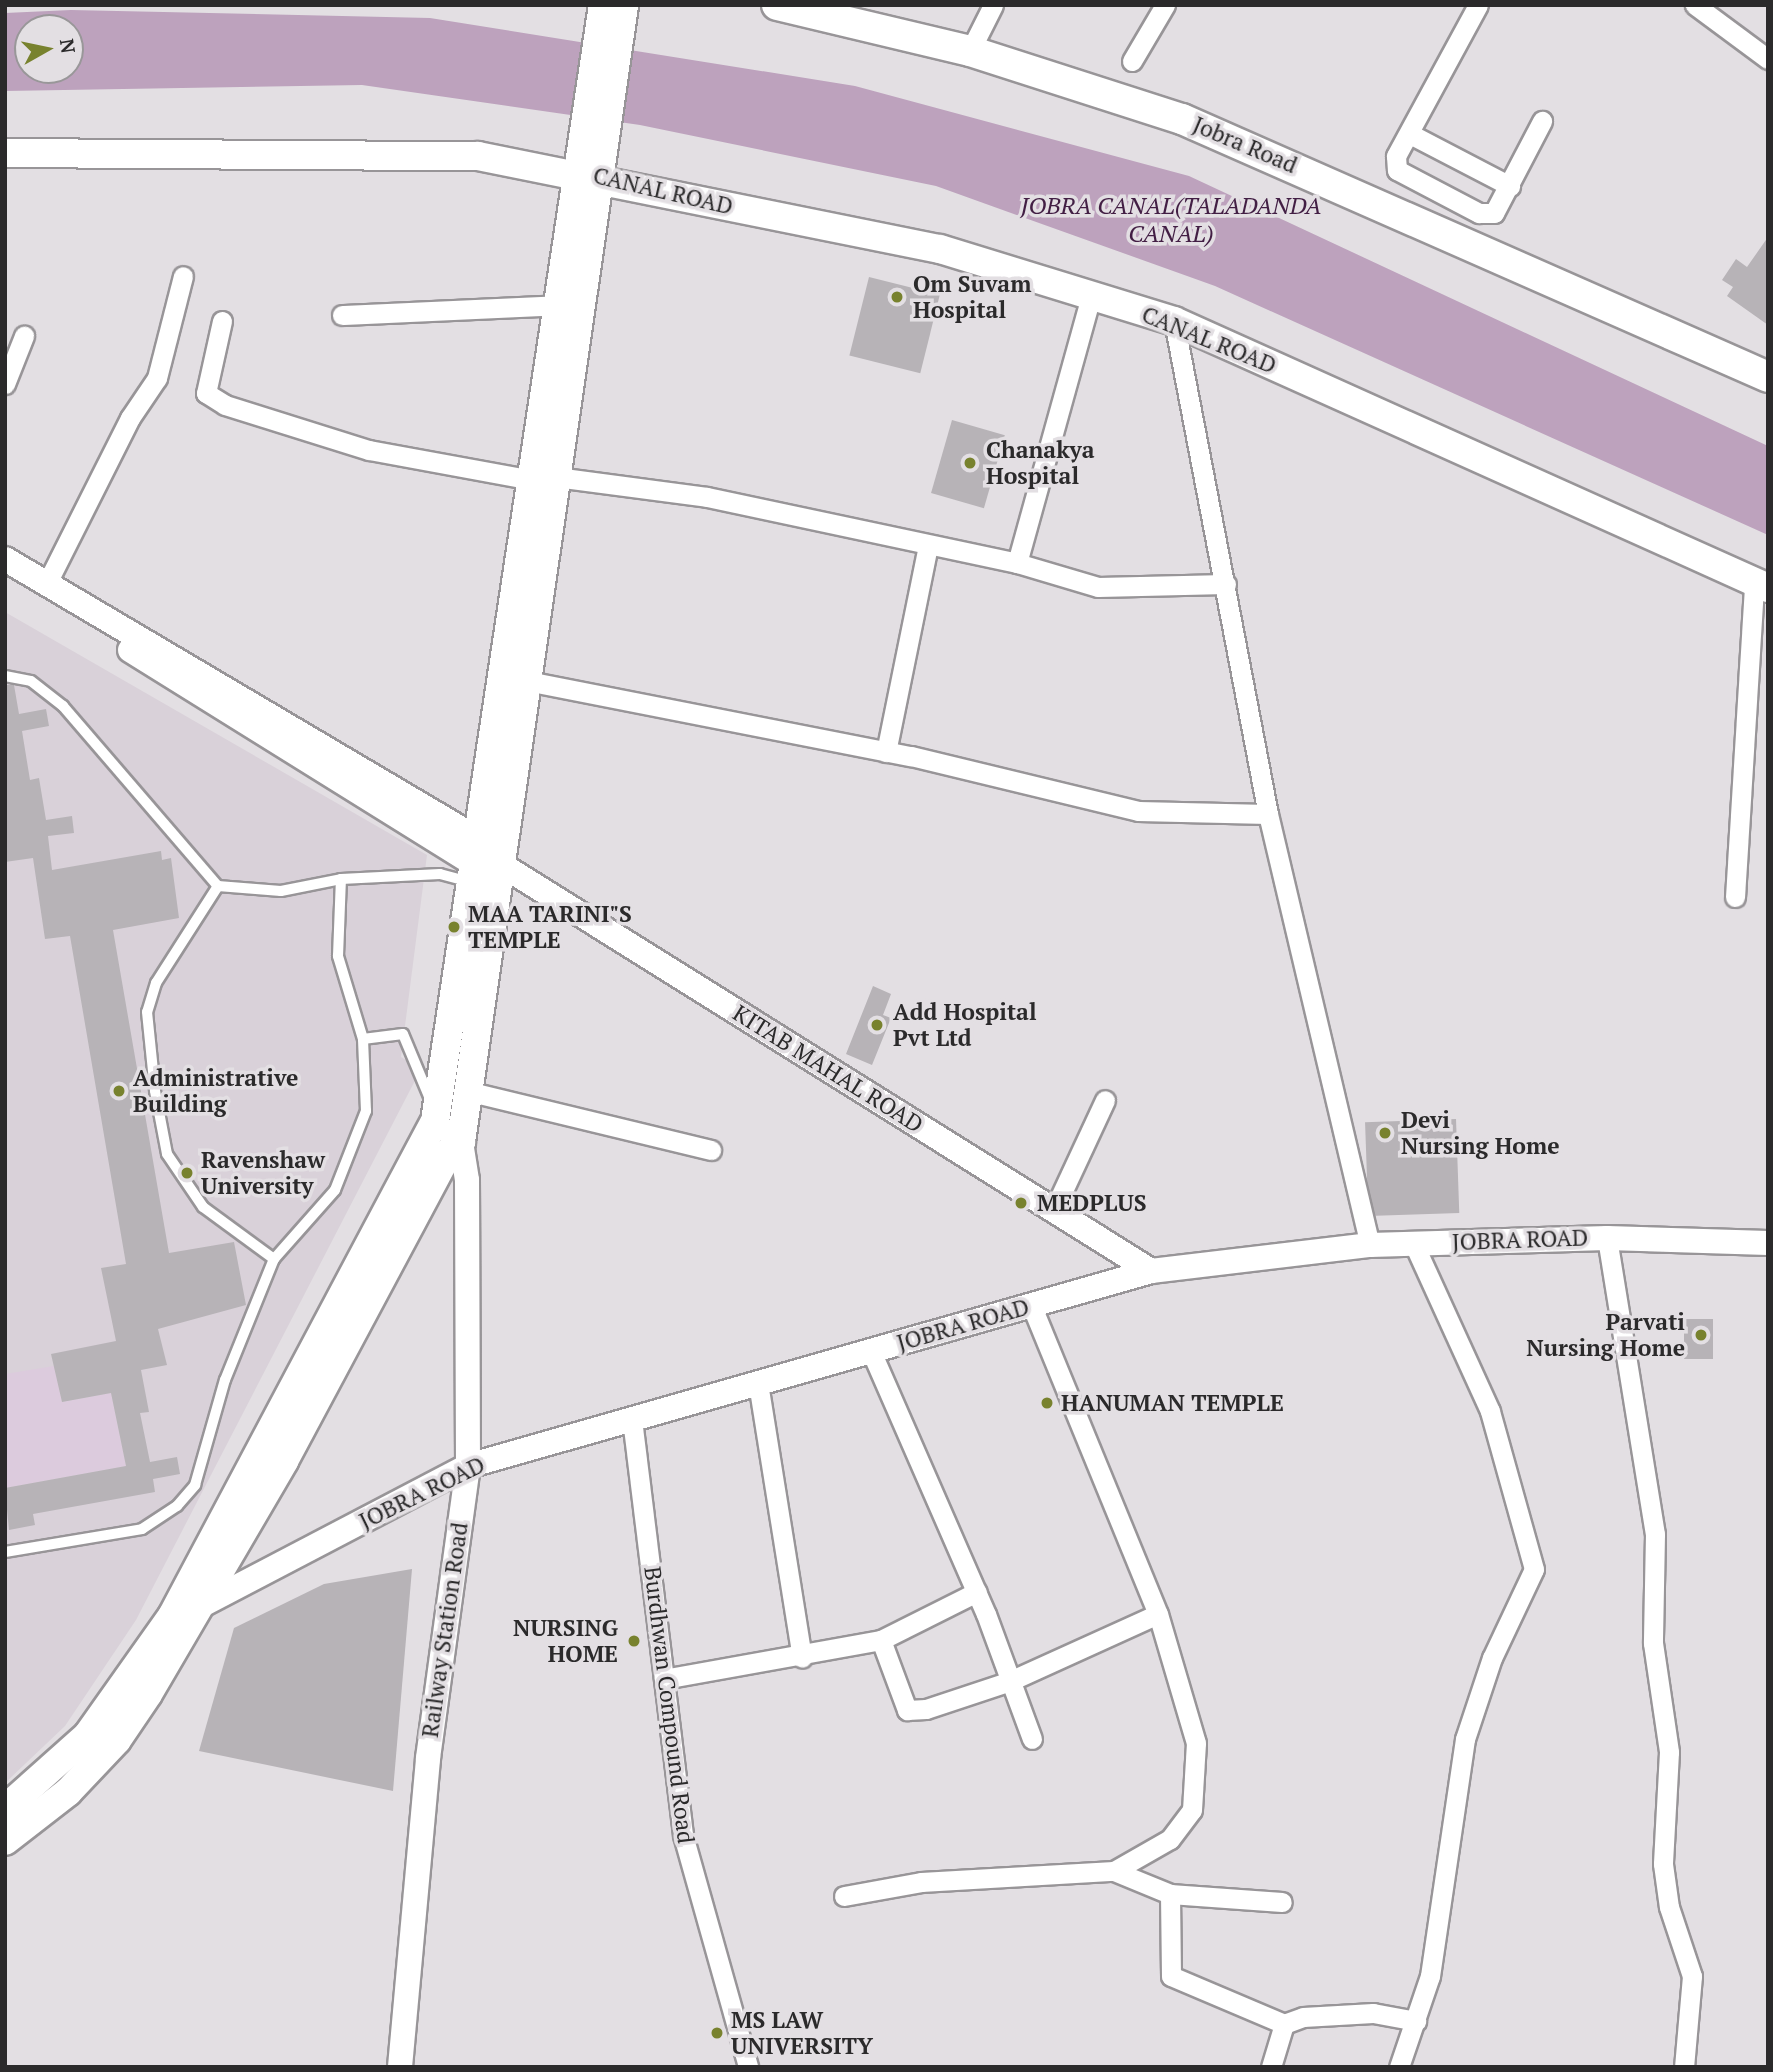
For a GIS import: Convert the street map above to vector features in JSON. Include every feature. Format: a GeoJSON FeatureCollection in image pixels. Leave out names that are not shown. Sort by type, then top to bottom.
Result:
{"type":"FeatureCollection","features":[{"type":"Feature","properties":{"kind":"main road","name":"Jobra Road"},"geometry":{"type":"LineString","coordinates":[[778,5],[970,51],[1182,119],[1768,377]]}},
{"type":"Feature","properties":{"kind":"main road"},"geometry":{"type":"LineString","coordinates":[[5,1809],[87,1736],[172,1616],[435,1121],[544,479],[613,7]]}},
{"type":"Feature","properties":{"kind":"main road","name":"CANAL ROAD"},"geometry":{"type":"LineString","coordinates":[[5,153],[452,155],[591,167],[940,249],[1174,321],[1761,585]]}},
{"type":"Feature","properties":{"kind":"main road"},"geometry":{"type":"LineString","coordinates":[[5,1841],[68,1792],[117,1740],[202,1605],[449,1152],[461,1142],[505,867],[527,681],[559,304],[591,167]]}},
{"type":"Feature","properties":{"kind":"main road"},"geometry":{"type":"LineString","coordinates":[[172,1616],[202,1605]]}},
{"type":"Feature","properties":{"kind":"street"},"geometry":{"type":"LineString","coordinates":[[970,51],[993,5]]}},
{"type":"Feature","properties":{"kind":"street"},"geometry":{"type":"LineString","coordinates":[[1132,61],[1165,5]]}},
{"type":"Feature","properties":{"kind":"street"},"geometry":{"type":"LineString","coordinates":[[1478,5],[1396,156],[1397,170],[1479,213],[1494,213],[1542,121]]}},
{"type":"Feature","properties":{"kind":"street"},"geometry":{"type":"LineString","coordinates":[[1696,5],[1768,59]]}},
{"type":"Feature","properties":{"kind":"street"},"geometry":{"type":"LineString","coordinates":[[1409,134],[1510,186]]}},
{"type":"Feature","properties":{"kind":"street"},"geometry":{"type":"LineString","coordinates":[[47,583],[130,418],[157,378],[183,276]]}},
{"type":"Feature","properties":{"kind":"street"},"geometry":{"type":"LineString","coordinates":[[1017,563],[1091,297]]}},
{"type":"Feature","properties":{"kind":"street"},"geometry":{"type":"LineString","coordinates":[[341,315],[559,304]]}},
{"type":"Feature","properties":{"kind":"street"},"geometry":{"type":"LineString","coordinates":[[222,321],[206,393],[225,405],[369,450],[544,479],[707,497],[1017,563],[1098,587],[1226,584]]}},
{"type":"Feature","properties":{"kind":"street"},"geometry":{"type":"LineString","coordinates":[[1174,321],[1268,814],[1370,1245]]}},
{"type":"Feature","properties":{"kind":"street"},"geometry":{"type":"LineString","coordinates":[[5,384],[24,336]]}},
{"type":"Feature","properties":{"kind":"street"},"geometry":{"type":"LineString","coordinates":[[886,751],[928,546]]}},
{"type":"Feature","properties":{"kind":"street"},"geometry":{"type":"LineString","coordinates":[[5,559],[47,583],[477,863]]}},
{"type":"Feature","properties":{"kind":"street"},"geometry":{"type":"LineString","coordinates":[[5,574],[477,863]]}},
{"type":"Feature","properties":{"kind":"street"},"geometry":{"type":"LineString","coordinates":[[1735,897],[1761,585]]}},
{"type":"Feature","properties":{"kind":"street"},"geometry":{"type":"LineString","coordinates":[[527,681],[886,751],[1138,811],[1268,814]]}},
{"type":"Feature","properties":{"kind":"street","name":"KITAB MAHAL ROAD"},"geometry":{"type":"LineString","coordinates":[[477,863],[505,867],[1151,1271]]}},
{"type":"Feature","properties":{"kind":"street"},"geometry":{"type":"LineString","coordinates":[[471,1092],[711,1150]]}},
{"type":"Feature","properties":{"kind":"street"},"geometry":{"type":"LineString","coordinates":[[1054,1210],[1105,1100]]}},
{"type":"Feature","properties":{"kind":"street"},"geometry":{"type":"LineString","coordinates":[[435,1121],[461,1142]]}},
{"type":"Feature","properties":{"kind":"street","name":"Railway Station Road"},"geometry":{"type":"LineString","coordinates":[[400,2067],[428,1758],[468,1466],[467,1180],[461,1142]]}},
{"type":"Feature","properties":{"kind":"street"},"geometry":{"type":"LineString","coordinates":[[1607,1238],[1655,1534],[1653,1643],[1669,1752],[1663,1864],[1669,1907],[1692,1976],[1684,2067]]}},
{"type":"Feature","properties":{"kind":"street","name":"JOBRA ROAD"},"geometry":{"type":"LineString","coordinates":[[202,1605],[468,1466],[1151,1271],[1370,1245],[1607,1238],[1768,1243]]}},
{"type":"Feature","properties":{"kind":"street"},"geometry":{"type":"LineString","coordinates":[[1399,2067],[1430,1976],[1465,1739],[1492,1658],[1534,1569],[1490,1411],[1414,1244]]}},
{"type":"Feature","properties":{"kind":"street"},"geometry":{"type":"LineString","coordinates":[[1031,1305],[1158,1614],[1196,1742],[1197,1786],[1192,1810],[1170,1839],[1114,1871]]}},
{"type":"Feature","properties":{"kind":"street"},"geometry":{"type":"LineString","coordinates":[[872,1351],[977,1592],[1032,1739]]}},
{"type":"Feature","properties":{"kind":"street"},"geometry":{"type":"LineString","coordinates":[[758,1383],[802,1658]]}},
{"type":"Feature","properties":{"kind":"street","name":"Burdhwan Compound Road"},"geometry":{"type":"LineString","coordinates":[[632,1419],[683,1835],[748,2067]]}},
{"type":"Feature","properties":{"kind":"street"},"geometry":{"type":"LineString","coordinates":[[664,1679],[802,1658],[881,1640],[977,1592]]}},
{"type":"Feature","properties":{"kind":"street"},"geometry":{"type":"LineString","coordinates":[[881,1640],[907,1710],[1010,1681],[1158,1614]]}},
{"type":"Feature","properties":{"kind":"street"},"geometry":{"type":"LineString","coordinates":[[844,1896],[921,1882],[1114,1871],[1170,1894],[1282,1902]]}},
{"type":"Feature","properties":{"kind":"street"},"geometry":{"type":"LineString","coordinates":[[1170,1894],[1171,1976],[1284,2024],[1373,2013],[1416,2021]]}},
{"type":"Feature","properties":{"kind":"street"},"geometry":{"type":"LineString","coordinates":[[1271,2067],[1284,2024]]}},
{"type":"Feature","properties":{"kind":"lane"},"geometry":{"type":"LineString","coordinates":[[5,676],[31,681],[63,706],[218,886],[281,891],[341,879],[440,874],[477,863]]}},
{"type":"Feature","properties":{"kind":"lane"},"geometry":{"type":"LineString","coordinates":[[5,1552],[142,1529],[177,1506],[195,1485],[225,1380],[274,1259],[335,1190],[352,1153],[366,1111],[363,1038],[338,956],[341,879]]}},
{"type":"Feature","properties":{"kind":"lane"},"geometry":{"type":"LineString","coordinates":[[218,886],[156,982],[147,1012],[155,1091],[167,1154],[203,1207],[274,1259]]}},
{"type":"Feature","properties":{"kind":"lane"},"geometry":{"type":"LineString","coordinates":[[363,1038],[403,1034],[421,1065],[435,1121]]}},
{"type":"Feature","properties":{"kind":"shaded area","name":"Ravenshaw University"},"geometry":{"type":"Polygon","coordinates":[[[5,612],[427,855],[401,1057],[421,1069],[136,1620],[65,1726],[5,1783],[5,612]]]}},
{"type":"Feature","properties":{"kind":"shaded area"},"geometry":{"type":"Polygon","coordinates":[[[54,1366],[62,1402],[111,1393],[126,1466],[5,1488],[5,1374],[54,1366]]]}},
{"type":"Feature","properties":{"kind":"water","name":"JOBRA CANAL(TALADANDA CANAL)"},"geometry":{"type":"Polygon","coordinates":[[[71,10],[430,18],[855,86],[1189,176],[1768,446],[1768,535],[1215,286],[936,186],[640,125],[362,85],[5,91],[5,13],[71,10]]]}},
{"type":"Feature","properties":{"kind":"building"},"geometry":{"type":"Polygon","coordinates":[[[1768,237],[1768,325],[1727,296],[1733,287],[1722,280],[1736,259],[1747,267],[1768,237]]]}},
{"type":"Feature","properties":{"kind":"building"},"geometry":{"type":"Polygon","coordinates":[[[869,277],[940,295],[920,373],[849,356],[869,277]]]}},
{"type":"Feature","properties":{"kind":"building"},"geometry":{"type":"Polygon","coordinates":[[[952,420],[1005,435],[984,508],[931,493],[952,420]]]}},
{"type":"Feature","properties":{"kind":"building","name":"Administrative Building"},"geometry":{"type":"Polygon","coordinates":[[[5,685],[14,685],[19,714],[46,709],[49,726],[22,731],[30,780],[39,778],[46,820],[72,816],[74,833],[48,836],[52,870],[161,851],[162,860],[171,858],[179,918],[113,930],[169,1253],[234,1242],[246,1305],[158,1329],[167,1365],[141,1370],[149,1412],[140,1413],[150,1462],[177,1457],[180,1474],[153,1479],[155,1492],[33,1514],[35,1525],[9,1530],[5,1488],[126,1466],[111,1393],[62,1402],[51,1354],[116,1341],[101,1268],[126,1264],[70,936],[45,939],[33,858],[5,862],[5,685]]]}},
{"type":"Feature","properties":{"kind":"building"},"geometry":{"type":"Polygon","coordinates":[[[873,986],[891,994],[883,1015],[891,1018],[872,1065],[846,1054],[873,986]]]}},
{"type":"Feature","properties":{"kind":"building"},"geometry":{"type":"Polygon","coordinates":[[[1456,1119],[1459,1213],[1368,1216],[1365,1122],[1456,1119]]]}},
{"type":"Feature","properties":{"kind":"building"},"geometry":{"type":"Polygon","coordinates":[[[1684,1319],[1713,1319],[1713,1359],[1684,1359],[1684,1319]]]}},
{"type":"Feature","properties":{"kind":"building"},"geometry":{"type":"Polygon","coordinates":[[[412,1569],[393,1791],[199,1751],[234,1628],[324,1584],[412,1569]]]}},
{"type":"Feature","properties":{"kind":"place","name":"Om Suvam Hospital"},"geometry":{"type":"Point","coordinates":[897,297]}},
{"type":"Feature","properties":{"kind":"place","name":"Chanakya Hospital"},"geometry":{"type":"Point","coordinates":[970,463]}},
{"type":"Feature","properties":{"kind":"place","name":"MAA TARINI\"S TEMPLE"},"geometry":{"type":"Point","coordinates":[454,927]}},
{"type":"Feature","properties":{"kind":"place","name":"Add Hospital Pvt Ltd"},"geometry":{"type":"Point","coordinates":[877,1025]}},
{"type":"Feature","properties":{"kind":"place","name":"Administrative Building"},"geometry":{"type":"Point","coordinates":[119,1091]}},
{"type":"Feature","properties":{"kind":"place","name":"Devi Nursing Home"},"geometry":{"type":"Point","coordinates":[1385,1133]}},
{"type":"Feature","properties":{"kind":"place","name":"Ravenshaw University"},"geometry":{"type":"Point","coordinates":[187,1173]}},
{"type":"Feature","properties":{"kind":"place","name":"MEDPLUS"},"geometry":{"type":"Point","coordinates":[1021,1203]}},
{"type":"Feature","properties":{"kind":"place","name":"Parvati Nursing Home"},"geometry":{"type":"Point","coordinates":[1701,1335]}},
{"type":"Feature","properties":{"kind":"place","name":"HANUMAN TEMPLE"},"geometry":{"type":"Point","coordinates":[1047,1403]}},
{"type":"Feature","properties":{"kind":"place","name":"NURSING HOME"},"geometry":{"type":"Point","coordinates":[634,1641]}},
{"type":"Feature","properties":{"kind":"place","name":"MS LAW UNIVERSITY"},"geometry":{"type":"Point","coordinates":[717,2033]}}]}
